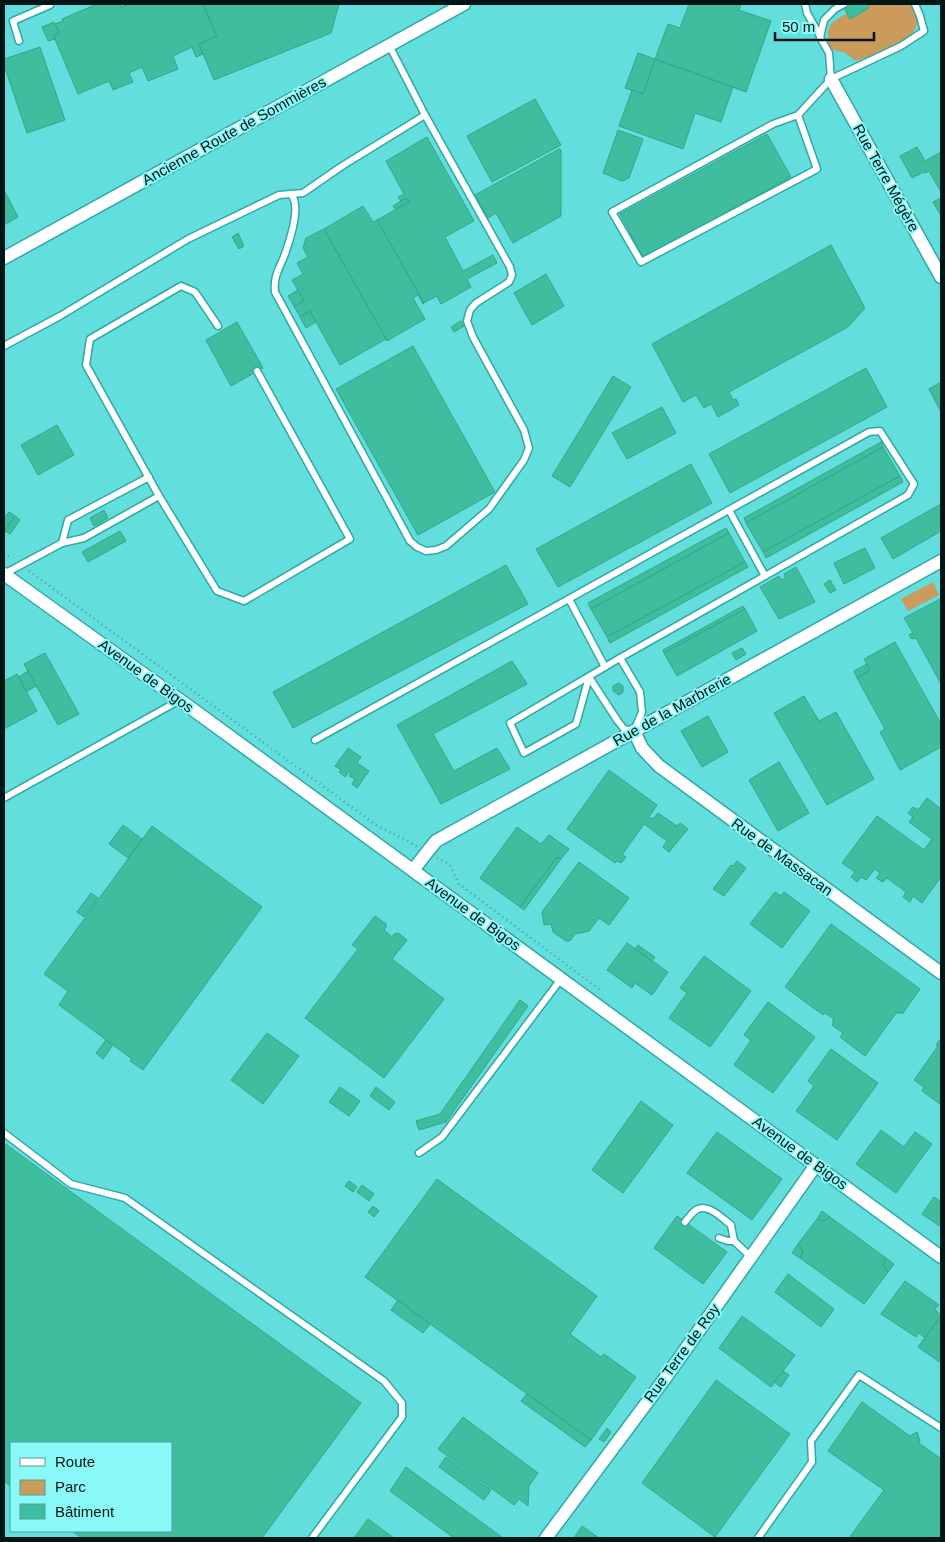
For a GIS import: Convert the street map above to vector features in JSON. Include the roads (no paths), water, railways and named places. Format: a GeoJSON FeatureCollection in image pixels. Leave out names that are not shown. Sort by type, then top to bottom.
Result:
{"type":"FeatureCollection","features":[{"type":"Feature","properties":{"kind":"street","name":"Ancienne Route de Sommières"},"geometry":{"type":"LineString","coordinates":[[4,258],[464,4]]}},
{"type":"Feature","properties":{"kind":"street","name":"Rue Terre Mégère"},"geometry":{"type":"LineString","coordinates":[[831,79],[941,277]]}},
{"type":"Feature","properties":{"kind":"street","name":"Rue de la Marbrerie"},"geometry":{"type":"LineString","coordinates":[[413,870],[436,841],[941,561]]}},
{"type":"Feature","properties":{"kind":"street","name":"Avenue de Bigos"},"geometry":{"type":"LineString","coordinates":[[4,574],[180,700],[941,1256]]}},
{"type":"Feature","properties":{"kind":"street","name":"Rue de Massacan"},"geometry":{"type":"LineString","coordinates":[[634,731],[642,748],[659,766],[941,973]]}},
{"type":"Feature","properties":{"kind":"street","name":"Rue Terre de Roy"},"geometry":{"type":"LineString","coordinates":[[546,1538],[666,1376],[816,1165]]}},
{"type":"Feature","properties":{"kind":"lane"},"geometry":{"type":"LineString","coordinates":[[18,41],[13,21],[49,4]]}},
{"type":"Feature","properties":{"kind":"lane"},"geometry":{"type":"LineString","coordinates":[[805,4],[807,13],[829,53],[831,79]]}},
{"type":"Feature","properties":{"kind":"lane"},"geometry":{"type":"LineString","coordinates":[[820,37],[824,20],[835,9],[844,4]]}},
{"type":"Feature","properties":{"kind":"lane"},"geometry":{"type":"LineString","coordinates":[[798,116],[817,169],[641,262],[612,212],[773,124],[798,116],[831,79],[919,36],[924,31],[915,4]]}},
{"type":"Feature","properties":{"kind":"lane"},"geometry":{"type":"LineString","coordinates":[[291,194],[295,205],[294,219],[286,251],[276,274],[275,292],[410,541],[426,551],[446,546],[489,509],[524,460],[528,448],[524,430],[473,336],[467,321],[470,310],[476,303],[509,282],[512,275],[510,267],[425,115],[389,45]]}},
{"type":"Feature","properties":{"kind":"lane"},"geometry":{"type":"LineString","coordinates":[[4,346],[60,316],[188,239],[279,195],[303,193],[342,166],[425,115]]}},
{"type":"Feature","properties":{"kind":"lane"},"geometry":{"type":"LineString","coordinates":[[218,326],[195,292],[181,286],[90,338],[86,365],[159,496],[217,591],[244,600],[350,539],[257,371]]}},
{"type":"Feature","properties":{"kind":"lane"},"geometry":{"type":"LineString","coordinates":[[315,740],[869,432],[880,431],[914,484],[908,495],[620,658],[510,723],[524,753],[576,724],[589,677]]}},
{"type":"Feature","properties":{"kind":"lane"},"geometry":{"type":"LineString","coordinates":[[62,543],[68,520],[149,478]]}},
{"type":"Feature","properties":{"kind":"lane"},"geometry":{"type":"LineString","coordinates":[[4,574],[62,543],[84,538],[159,496]]}},
{"type":"Feature","properties":{"kind":"lane"},"geometry":{"type":"LineString","coordinates":[[730,510],[766,576]]}},
{"type":"Feature","properties":{"kind":"lane"},"geometry":{"type":"LineString","coordinates":[[569,599],[605,667]]}},
{"type":"Feature","properties":{"kind":"lane"},"geometry":{"type":"LineString","coordinates":[[589,677],[624,729],[634,731],[642,712],[640,692],[620,658]]}},
{"type":"Feature","properties":{"kind":"lane"},"geometry":{"type":"LineString","coordinates":[[4,798],[180,700]]}},
{"type":"Feature","properties":{"kind":"lane"},"geometry":{"type":"LineString","coordinates":[[419,1153],[442,1137],[561,979]]}},
{"type":"Feature","properties":{"kind":"lane"},"geometry":{"type":"LineString","coordinates":[[4,1133],[71,1184],[125,1198],[384,1381],[402,1403],[402,1417],[312,1538]]}},
{"type":"Feature","properties":{"kind":"lane"},"geometry":{"type":"LineString","coordinates":[[685,1222],[696,1209],[702,1207],[708,1209],[731,1225],[734,1242],[751,1257]]}},
{"type":"Feature","properties":{"kind":"lane"},"geometry":{"type":"LineString","coordinates":[[719,1238],[728,1242],[734,1242]]}},
{"type":"Feature","properties":{"kind":"lane"},"geometry":{"type":"LineString","coordinates":[[758,1538],[812,1462],[811,1441],[859,1375],[941,1428]]}}]}
